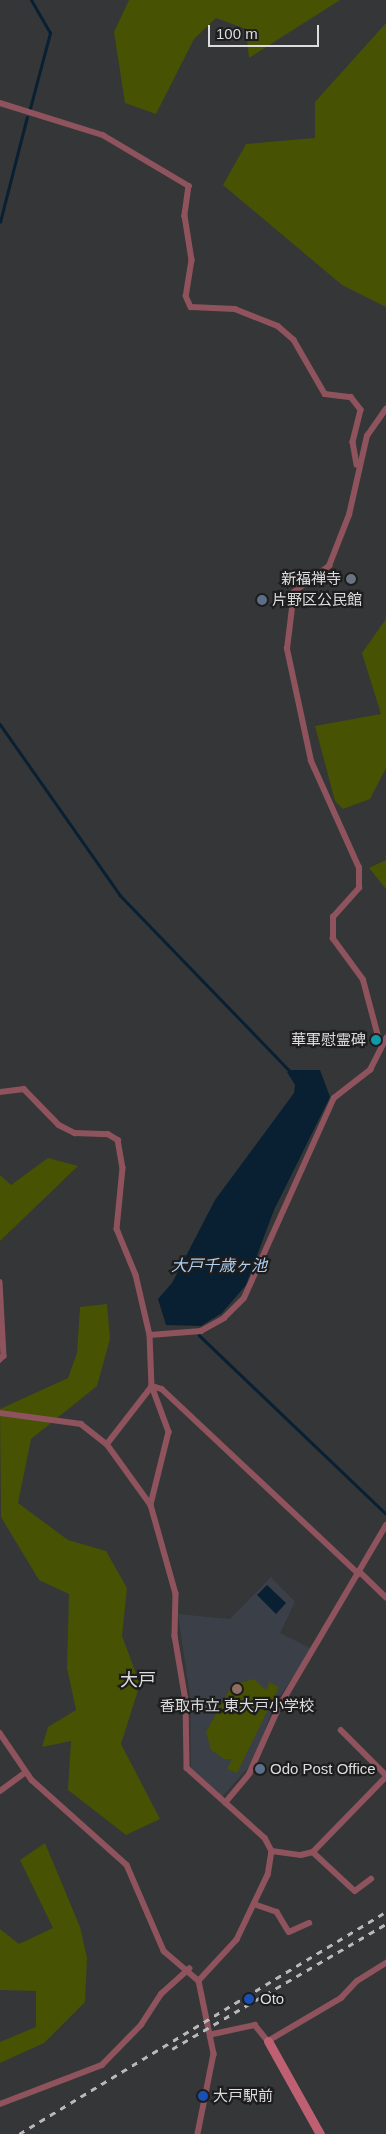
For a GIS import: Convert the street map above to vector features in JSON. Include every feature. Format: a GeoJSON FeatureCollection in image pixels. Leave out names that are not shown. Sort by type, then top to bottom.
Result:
{"type":"FeatureCollection","features":[{"type":"Feature","properties":{"kind":"main road"},"geometry":{"type":"LineString","coordinates":[[268,2041],[320,2134]]}},
{"type":"Feature","properties":{"kind":"street"},"geometry":{"type":"LineString","coordinates":[[0,103],[103,135],[188,186],[185,216],[192,260],[186,296],[191,307],[242,311],[278,326],[294,340],[325,394],[351,397],[361,410],[353,442],[357,464]]}},
{"type":"Feature","properties":{"kind":"street"},"geometry":{"type":"LineString","coordinates":[[380,1044],[363,980],[333,939],[333,917],[359,888],[359,868],[311,761],[287,649],[294,592],[329,566],[349,515],[357,464],[367,436],[386,409]]}},
{"type":"Feature","properties":{"kind":"street"},"geometry":{"type":"LineString","coordinates":[[150,1336],[201,1331],[224,1318],[244,1298],[334,1098],[370,1070],[380,1044],[386,1038]]}},
{"type":"Feature","properties":{"kind":"street"},"geometry":{"type":"LineString","coordinates":[[0,1092],[24,1089],[59,1125],[74,1133],[108,1134],[118,1140],[123,1168],[117,1229],[136,1275],[150,1336],[152,1386],[169,1432],[151,1505]]}},
{"type":"Feature","properties":{"kind":"street"},"geometry":{"type":"LineString","coordinates":[[0,1282],[4,1356],[0,1360]]}},
{"type":"Feature","properties":{"kind":"street"},"geometry":{"type":"LineString","coordinates":[[107,1444],[152,1386]]}},
{"type":"Feature","properties":{"kind":"street"},"geometry":{"type":"LineString","coordinates":[[152,1386],[162,1389],[386,1596]]}},
{"type":"Feature","properties":{"kind":"street"},"geometry":{"type":"LineString","coordinates":[[0,1413],[77,1422],[107,1444],[151,1505],[176,1594],[175,1636],[186,1701],[187,1768],[266,1838],[272,1852],[270,1869],[230,1949],[199,1981]]}},
{"type":"Feature","properties":{"kind":"street"},"geometry":{"type":"LineString","coordinates":[[225,1803],[249,1774],[279,1707],[360,1574],[386,1525]]}},
{"type":"Feature","properties":{"kind":"street"},"geometry":{"type":"LineString","coordinates":[[272,1852],[301,1856],[313,1852],[386,1776],[341,1730]]}},
{"type":"Feature","properties":{"kind":"street"},"geometry":{"type":"LineString","coordinates":[[0,1733],[25,1773],[127,1865],[156,1938],[164,1951],[189,1969],[199,1981],[212,2034],[212,2079],[198,2134]]}},
{"type":"Feature","properties":{"kind":"street"},"geometry":{"type":"LineString","coordinates":[[0,1791],[25,1773]]}},
{"type":"Feature","properties":{"kind":"street"},"geometry":{"type":"LineString","coordinates":[[313,1852],[356,1891],[371,1879]]}},
{"type":"Feature","properties":{"kind":"street"},"geometry":{"type":"LineString","coordinates":[[254,1904],[277,1912],[289,1932],[309,1923]]}},
{"type":"Feature","properties":{"kind":"street"},"geometry":{"type":"LineString","coordinates":[[212,2034],[255,2025],[268,2041],[341,1998],[357,1982],[386,1963]]}},
{"type":"Feature","properties":{"kind":"street"},"geometry":{"type":"LineString","coordinates":[[0,2104],[102,2065],[141,2025],[161,1994],[189,1969]]}},
{"type":"Feature","properties":{"kind":"shaded area","name":"香取市立 東大戸小学校"},"geometry":{"type":"Polygon","coordinates":[[[271,1577],[295,1602],[280,1633],[312,1649],[274,1705],[254,1761],[222,1797],[191,1771],[190,1696],[178,1614],[230,1619],[271,1577]]]}},
{"type":"Feature","properties":{"kind":"green space"},"geometry":{"type":"Polygon","coordinates":[[[129,0],[340,0],[249,58],[246,29],[216,18],[194,39],[156,114],[125,103],[114,32],[129,0]]]}},
{"type":"Feature","properties":{"kind":"green space"},"geometry":{"type":"Polygon","coordinates":[[[386,23],[386,307],[342,285],[223,185],[246,144],[315,138],[315,102],[386,23]]]}},
{"type":"Feature","properties":{"kind":"green space"},"geometry":{"type":"Polygon","coordinates":[[[386,619],[386,768],[370,799],[343,809],[335,801],[315,726],[381,714],[362,653],[386,619]]]}},
{"type":"Feature","properties":{"kind":"green space"},"geometry":{"type":"Polygon","coordinates":[[[386,860],[386,889],[369,868],[386,860]]]}},
{"type":"Feature","properties":{"kind":"green space"},"geometry":{"type":"Polygon","coordinates":[[[48,1158],[78,1166],[0,1241],[0,1175],[11,1185],[48,1158]]]}},
{"type":"Feature","properties":{"kind":"green space"},"geometry":{"type":"Polygon","coordinates":[[[107,1304],[110,1339],[97,1386],[31,1439],[18,1503],[68,1540],[106,1551],[127,1588],[122,1636],[140,1684],[121,1744],[160,1819],[126,1835],[68,1790],[71,1741],[42,1747],[48,1727],[76,1710],[67,1668],[69,1594],[39,1580],[1,1517],[0,1409],[68,1378],[77,1353],[80,1307],[107,1304]]]}},
{"type":"Feature","properties":{"kind":"green space"},"geometry":{"type":"Polygon","coordinates":[[[254,1679],[266,1690],[269,1682],[279,1687],[237,1773],[227,1769],[232,1759],[224,1759],[211,1750],[206,1732],[232,1685],[254,1679]]]}},
{"type":"Feature","properties":{"kind":"green space"},"geometry":{"type":"Polygon","coordinates":[[[45,1843],[80,1927],[87,1958],[85,2002],[44,2043],[0,2063],[0,2042],[36,2027],[36,1991],[0,1990],[0,1929],[19,1944],[53,1928],[20,1860],[45,1843]]]}},
{"type":"Feature","properties":{"kind":"water","name":"大戸千歳ヶ池"},"geometry":{"type":"Polygon","coordinates":[[[293,1070],[320,1070],[330,1097],[274,1210],[246,1285],[222,1313],[201,1326],[166,1325],[158,1299],[172,1283],[215,1200],[294,1093],[295,1085],[287,1072],[293,1070]]]}},
{"type":"Feature","properties":{"kind":"water"},"geometry":{"type":"Polygon","coordinates":[[[267,1585],[286,1603],[276,1614],[257,1595],[267,1585]]]}},
{"type":"Feature","properties":{"kind":"waterway"},"geometry":{"type":"LineString","coordinates":[[29,112],[50,33],[31,0]]}},
{"type":"Feature","properties":{"kind":"waterway"},"geometry":{"type":"LineString","coordinates":[[0,222],[27,117]]}},
{"type":"Feature","properties":{"kind":"waterway"},"geometry":{"type":"LineString","coordinates":[[0,724],[120,895],[292,1073]]}},
{"type":"Feature","properties":{"kind":"waterway"},"geometry":{"type":"LineString","coordinates":[[199,1335],[386,1514]]}},
{"type":"Feature","properties":{"kind":"railway"},"geometry":{"type":"LineString","coordinates":[[19,2134],[386,1912]]}},
{"type":"Feature","properties":{"kind":"railway"},"geometry":{"type":"LineString","coordinates":[[172,2049],[386,1924]]}},
{"type":"Feature","properties":{"kind":"place","name":"新福禅寺"},"geometry":{"type":"Point","coordinates":[351,579]}},
{"type":"Feature","properties":{"kind":"place","name":"片野区公民館"},"geometry":{"type":"Point","coordinates":[262,600]}},
{"type":"Feature","properties":{"kind":"place","name":"華軍慰霊碑"},"geometry":{"type":"Point","coordinates":[376,1040]}},
{"type":"Feature","properties":{"kind":"place","name":"香取市立 東大戸小学校"},"geometry":{"type":"Point","coordinates":[237,1689]}},
{"type":"Feature","properties":{"kind":"place","name":"Odo Post Office"},"geometry":{"type":"Point","coordinates":[260,1769]}},
{"type":"Feature","properties":{"kind":"place","name":"Oto"},"geometry":{"type":"Point","coordinates":[249,1999]}},
{"type":"Feature","properties":{"kind":"place","name":"大戸駅前"},"geometry":{"type":"Point","coordinates":[203,2096]}},
{"type":"Feature","properties":{"kind":"district","name":"大戸"},"geometry":{"type":"Point","coordinates":[138,1680]}}]}
